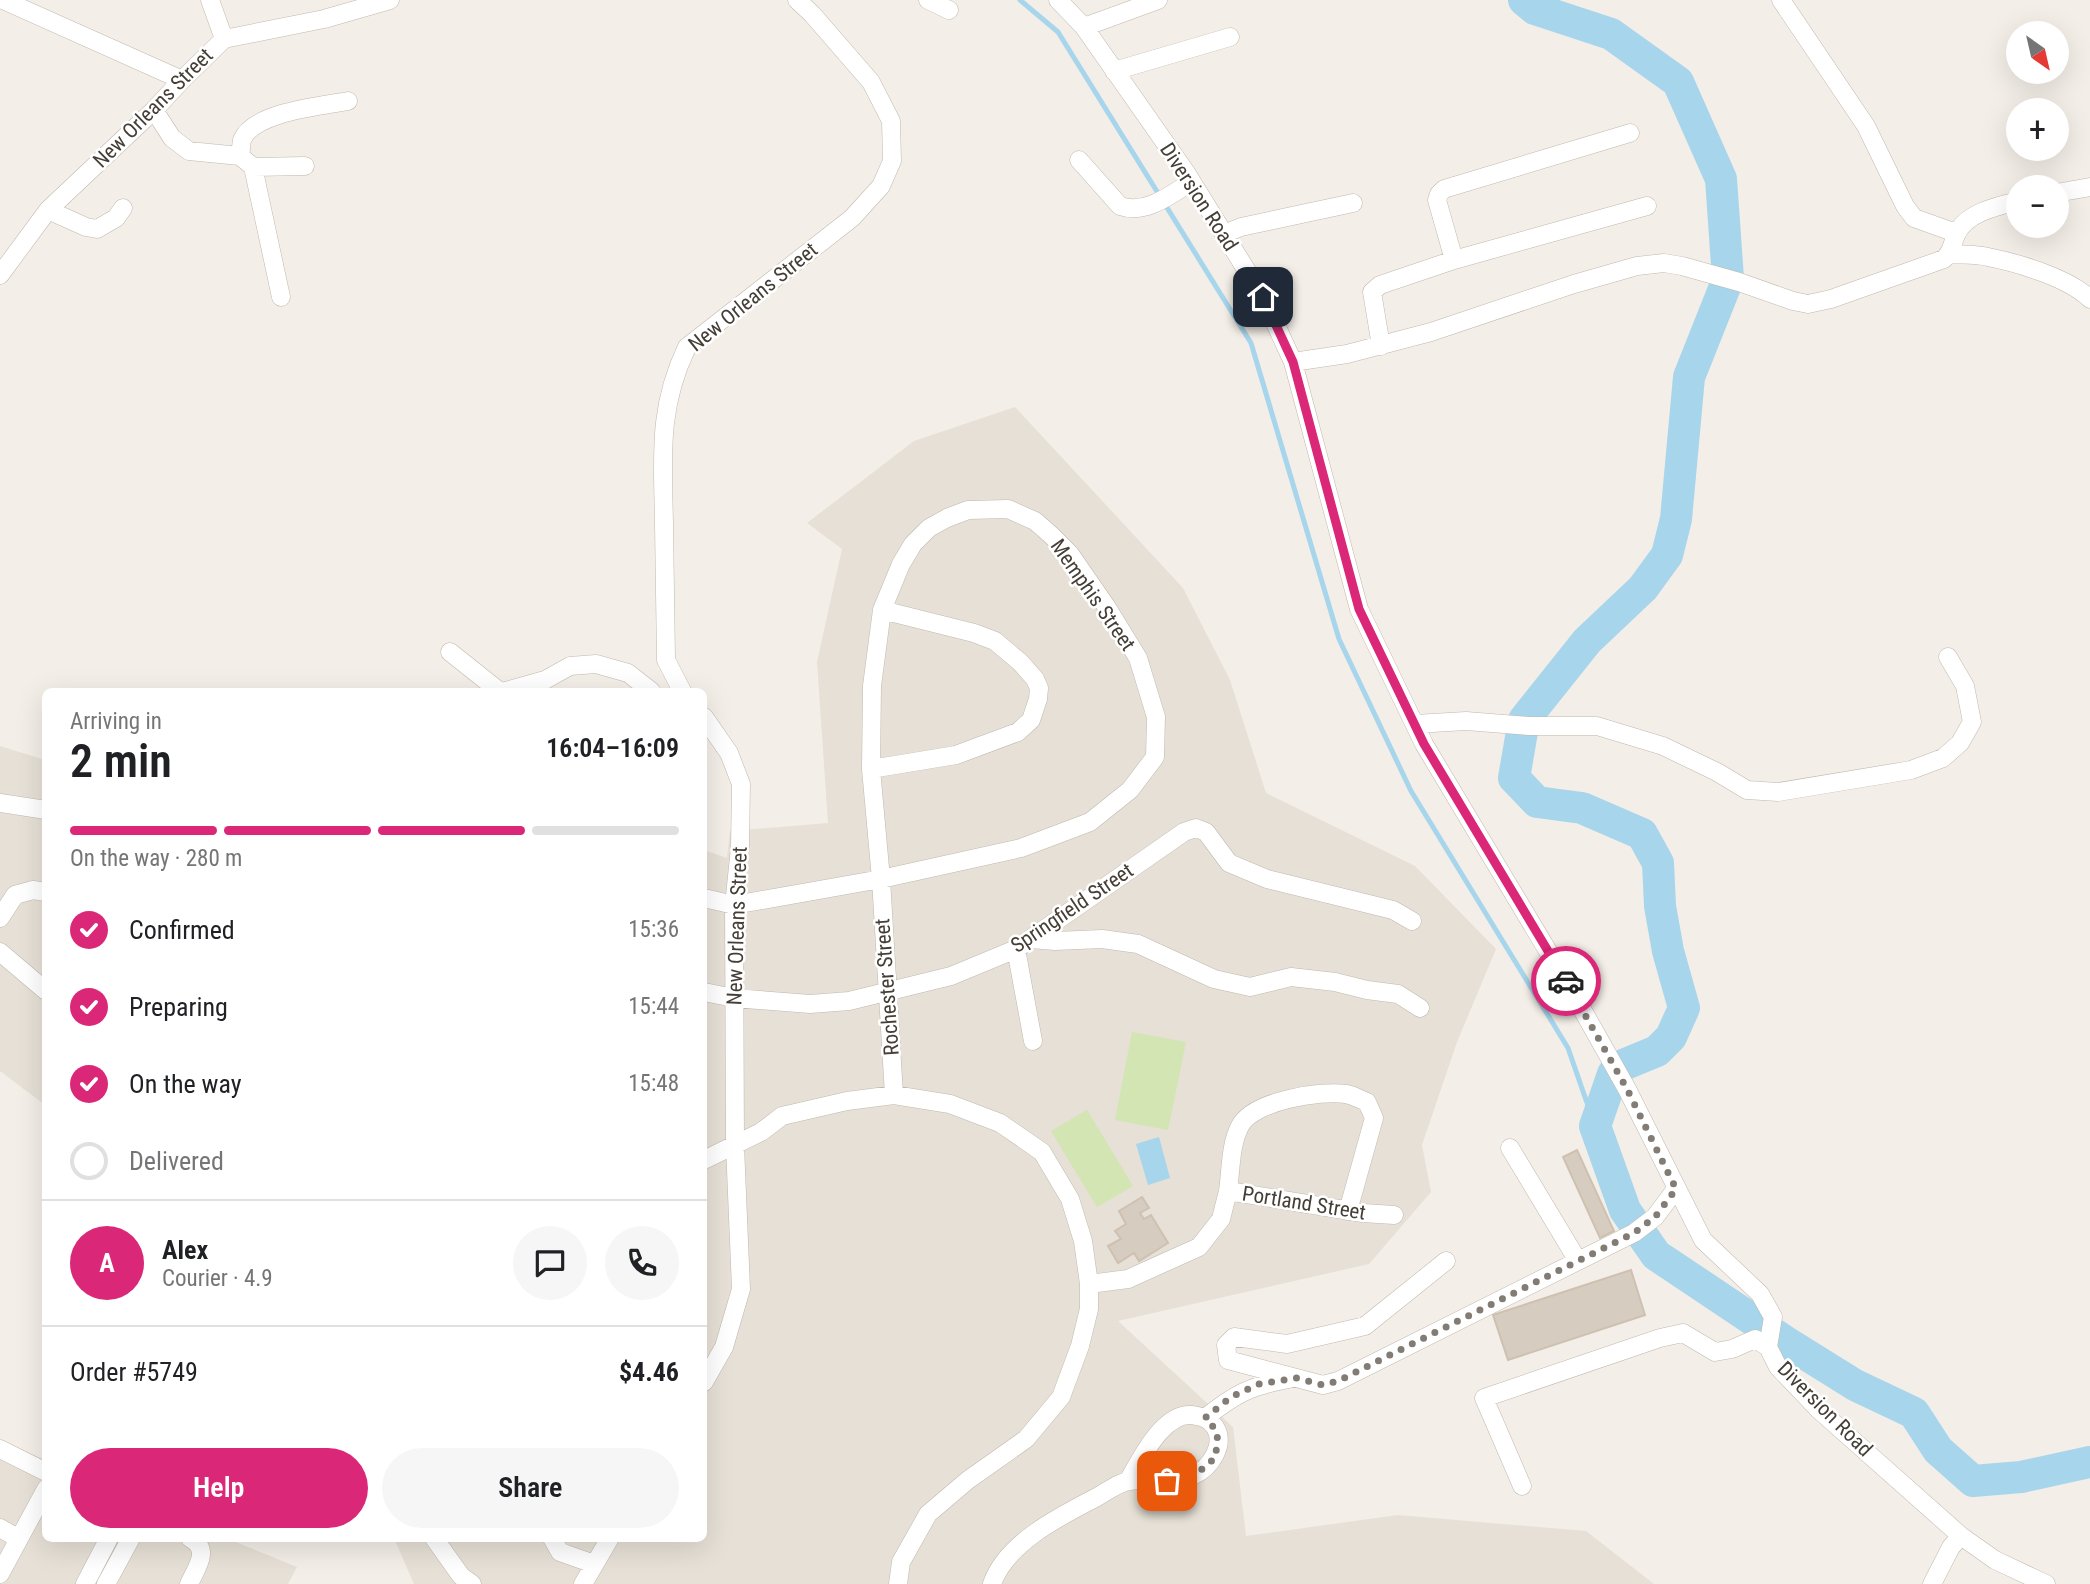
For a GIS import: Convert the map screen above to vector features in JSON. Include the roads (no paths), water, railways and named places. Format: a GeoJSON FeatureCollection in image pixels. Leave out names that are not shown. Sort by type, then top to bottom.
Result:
{"type":"FeatureCollection","features":[{"type":"Feature","properties":{"kind":"street"},"geometry":{"type":"LineString","coordinates":[[3,0],[181,80]]}},
{"type":"Feature","properties":{"kind":"street"},"geometry":{"type":"LineString","coordinates":[[210,0],[224,40]]}},
{"type":"Feature","properties":{"kind":"street","name":"New Orleans Street"},"geometry":{"type":"LineString","coordinates":[[0,275],[48,210],[224,40],[324,19],[390,0]]}},
{"type":"Feature","properties":{"kind":"street","name":"New Orleans Street"},"geometry":{"type":"LineString","coordinates":[[680,688],[666,660],[663,441],[674,374],[687,347],[852,218],[881,186],[892,161],[891,121],[871,82],[812,13],[797,0]]}},
{"type":"Feature","properties":{"kind":"street"},"geometry":{"type":"LineString","coordinates":[[928,0],[948,10]]}},
{"type":"Feature","properties":{"kind":"street","name":"Diversion Road"},"geometry":{"type":"LineString","coordinates":[[1058,0],[1084,27],[1191,182],[1263,297],[1293,362],[1359,609],[1424,744],[1627,1089],[1703,1240],[1760,1294],[1773,1317],[1768,1343],[1778,1367],[1819,1410],[1961,1536],[1995,1560],[2046,1584]]}},
{"type":"Feature","properties":{"kind":"street"},"geometry":{"type":"LineString","coordinates":[[1084,27],[1158,0]]}},
{"type":"Feature","properties":{"kind":"street"},"geometry":{"type":"LineString","coordinates":[[1781,0],[1866,126],[1905,206],[1914,218],[1956,233]]}},
{"type":"Feature","properties":{"kind":"street"},"geometry":{"type":"LineString","coordinates":[[1114,71],[1230,37]]}},
{"type":"Feature","properties":{"kind":"street"},"geometry":{"type":"LineString","coordinates":[[281,297],[242,140],[263,120],[348,101]]}},
{"type":"Feature","properties":{"kind":"street"},"geometry":{"type":"LineString","coordinates":[[154,110],[172,138],[188,151],[246,162],[305,166]]}},
{"type":"Feature","properties":{"kind":"street"},"geometry":{"type":"LineString","coordinates":[[1454,260],[1437,200],[1444,190],[1630,132]]}},
{"type":"Feature","properties":{"kind":"street"},"geometry":{"type":"LineString","coordinates":[[1079,160],[1120,206],[1138,209],[1158,202],[1191,182]]}},
{"type":"Feature","properties":{"kind":"street"},"geometry":{"type":"LineString","coordinates":[[2069,191],[2090,187]]}},
{"type":"Feature","properties":{"kind":"street"},"geometry":{"type":"LineString","coordinates":[[1224,234],[1241,227],[1353,203]]}},
{"type":"Feature","properties":{"kind":"street"},"geometry":{"type":"LineString","coordinates":[[1293,362],[1381,346],[1637,266],[1664,263],[1711,274],[1808,304],[1831,299],[1944,259],[1950,254],[1956,233],[1979,213],[2006,205]]}},
{"type":"Feature","properties":{"kind":"street"},"geometry":{"type":"LineString","coordinates":[[1381,346],[1372,292],[1380,285],[1454,260],[1647,206]]}},
{"type":"Feature","properties":{"kind":"street"},"geometry":{"type":"LineString","coordinates":[[48,210],[86,227],[97,229],[116,218],[123,208]]}},
{"type":"Feature","properties":{"kind":"street"},"geometry":{"type":"LineString","coordinates":[[1950,254],[1987,257],[2042,272],[2084,293],[2090,299]]}},
{"type":"Feature","properties":{"kind":"street","name":"Memphis Street"},"geometry":{"type":"LineString","coordinates":[[707,899],[734,905],[881,879],[1021,848],[1090,822],[1130,790],[1155,757],[1156,717],[1138,658],[1070,554],[1035,522],[1008,509],[968,510],[929,528],[913,544],[901,564],[882,610],[872,686],[871,769],[881,879]]}},
{"type":"Feature","properties":{"kind":"street"},"geometry":{"type":"LineString","coordinates":[[871,769],[956,754],[1018,732],[1036,711],[1039,688],[1020,662],[995,641],[882,610]]}},
{"type":"Feature","properties":{"kind":"street"},"geometry":{"type":"LineString","coordinates":[[450,652],[495,688]]}},
{"type":"Feature","properties":{"kind":"street"},"geometry":{"type":"LineString","coordinates":[[1415,724],[1465,720],[1522,726],[1597,726],[1663,746],[1717,772],[1746,790],[1778,792],[1910,770],[1943,758],[1961,743],[1972,722],[1965,686],[1948,657]]}},
{"type":"Feature","properties":{"kind":"street"},"geometry":{"type":"LineString","coordinates":[[517,688],[545,680],[570,666],[596,664],[628,673],[647,688]]}},
{"type":"Feature","properties":{"kind":"street","name":"New Orleans Street"},"geometry":{"type":"LineString","coordinates":[[707,722],[729,752],[741,785],[740,848],[734,905],[735,1146],[741,1289],[724,1348],[707,1377]]}},
{"type":"Feature","properties":{"kind":"street"},"geometry":{"type":"LineString","coordinates":[[0,803],[42,809]]}},
{"type":"Feature","properties":{"kind":"street","name":"Springfield Street"},"geometry":{"type":"LineString","coordinates":[[707,993],[734,998],[810,1004],[849,1001],[951,976],[1016,949],[1184,832],[1196,828],[1206,832],[1229,863],[1266,879],[1393,910],[1412,921]]}},
{"type":"Feature","properties":{"kind":"street","name":"Rochester Street"},"geometry":{"type":"LineString","coordinates":[[881,879],[894,1095]]}},
{"type":"Feature","properties":{"kind":"street"},"geometry":{"type":"LineString","coordinates":[[0,918],[15,895],[33,890],[42,891]]}},
{"type":"Feature","properties":{"kind":"street"},"geometry":{"type":"LineString","coordinates":[[1031,939],[1102,939],[1138,944],[1214,979],[1250,987],[1291,977],[1335,982],[1398,994],[1420,1008]]}},
{"type":"Feature","properties":{"kind":"street"},"geometry":{"type":"LineString","coordinates":[[1016,949],[1033,1041]]}},
{"type":"Feature","properties":{"kind":"street"},"geometry":{"type":"LineString","coordinates":[[0,952],[42,988]]}},
{"type":"Feature","properties":{"kind":"street"},"geometry":{"type":"LineString","coordinates":[[1228,1191],[1235,1143],[1241,1124],[1262,1107],[1310,1096],[1347,1094],[1367,1102],[1374,1118],[1348,1211]]}},
{"type":"Feature","properties":{"kind":"street"},"geometry":{"type":"LineString","coordinates":[[707,1159],[735,1146],[782,1116],[847,1101],[894,1095],[950,1104],[1000,1123],[1042,1152],[1070,1199],[1083,1241],[1089,1284],[1089,1309],[1080,1346],[1061,1397],[1026,1439],[968,1480],[928,1514],[901,1562],[898,1584]]}},
{"type":"Feature","properties":{"kind":"street"},"geometry":{"type":"LineString","coordinates":[[1510,1148],[1578,1261]]}},
{"type":"Feature","properties":{"kind":"street"},"geometry":{"type":"LineString","coordinates":[[1446,1261],[1365,1326],[1287,1344],[1234,1337],[1226,1345],[1228,1360],[1323,1385],[1338,1381],[1634,1233],[1655,1217],[1676,1189]]}},
{"type":"Feature","properties":{"kind":"street","name":"Portland Street"},"geometry":{"type":"LineString","coordinates":[[1089,1284],[1128,1279],[1199,1247],[1221,1219],[1228,1191],[1348,1211],[1394,1215]]}},
{"type":"Feature","properties":{"kind":"street"},"geometry":{"type":"LineString","coordinates":[[1521,1486],[1485,1398],[1660,1338],[1683,1333],[1694,1338],[1704,1348],[1715,1352],[1732,1349],[1755,1339],[1768,1343]]}},
{"type":"Feature","properties":{"kind":"street"},"geometry":{"type":"LineString","coordinates":[[1205,1418],[1231,1397],[1259,1384],[1296,1378]]}},
{"type":"Feature","properties":{"kind":"street"},"geometry":{"type":"LineString","coordinates":[[992,1584],[997,1570],[1042,1526],[1128,1480],[1167,1481],[1194,1476],[1215,1458],[1218,1435],[1214,1427],[1205,1418],[1193,1414],[1177,1417],[1156,1435],[1128,1480]]}},
{"type":"Feature","properties":{"kind":"street"},"geometry":{"type":"LineString","coordinates":[[0,1449],[42,1470]]}},
{"type":"Feature","properties":{"kind":"street"},"geometry":{"type":"LineString","coordinates":[[0,1574],[42,1496]]}},
{"type":"Feature","properties":{"kind":"street"},"geometry":{"type":"LineString","coordinates":[[0,1528],[19,1539]]}},
{"type":"Feature","properties":{"kind":"street"},"geometry":{"type":"LineString","coordinates":[[1932,1584],[1951,1547],[1961,1536]]}},
{"type":"Feature","properties":{"kind":"street"},"geometry":{"type":"LineString","coordinates":[[85,1584],[107,1542]]}},
{"type":"Feature","properties":{"kind":"street"},"geometry":{"type":"LineString","coordinates":[[106,1584],[129,1542]]}},
{"type":"Feature","properties":{"kind":"street"},"geometry":{"type":"LineString","coordinates":[[189,1584],[202,1555],[202,1548],[197,1542]]}},
{"type":"Feature","properties":{"kind":"street"},"geometry":{"type":"LineString","coordinates":[[437,1542],[461,1576],[472,1584]]}},
{"type":"Feature","properties":{"kind":"street"},"geometry":{"type":"LineString","coordinates":[[554,1542],[560,1552],[594,1564]]}},
{"type":"Feature","properties":{"kind":"street"},"geometry":{"type":"LineString","coordinates":[[583,1584],[608,1542]]}},
{"type":"Feature","properties":{"kind":"water"},"geometry":{"type":"Polygon","coordinates":[[[1159,1137],[1170,1178],[1148,1185],[1136,1144],[1159,1137]]]}},
{"type":"Feature","properties":{"kind":"waterway"},"geometry":{"type":"LineString","coordinates":[[1020,0],[1058,32],[1251,343],[1339,639],[1411,791],[1568,1048],[1595,1126]]}},
{"type":"Feature","properties":{"kind":"waterway"},"geometry":{"type":"LineString","coordinates":[[1524,0],[1535,9],[1611,34],[1678,82],[1721,179],[1728,279],[1689,377],[1676,519],[1667,555],[1643,588],[1587,641],[1524,720],[1514,778],[1537,802],[1582,808],[1642,834],[1658,863],[1660,906],[1668,951],[1684,1008],[1671,1037],[1657,1051],[1623,1065]]}},
{"type":"Feature","properties":{"kind":"waterway"},"geometry":{"type":"LineString","coordinates":[[1613,1074],[1595,1126],[1625,1210],[1656,1255],[1855,1385],[1914,1413],[1938,1450],[1973,1481],[2021,1477],[2090,1462]]}}]}
